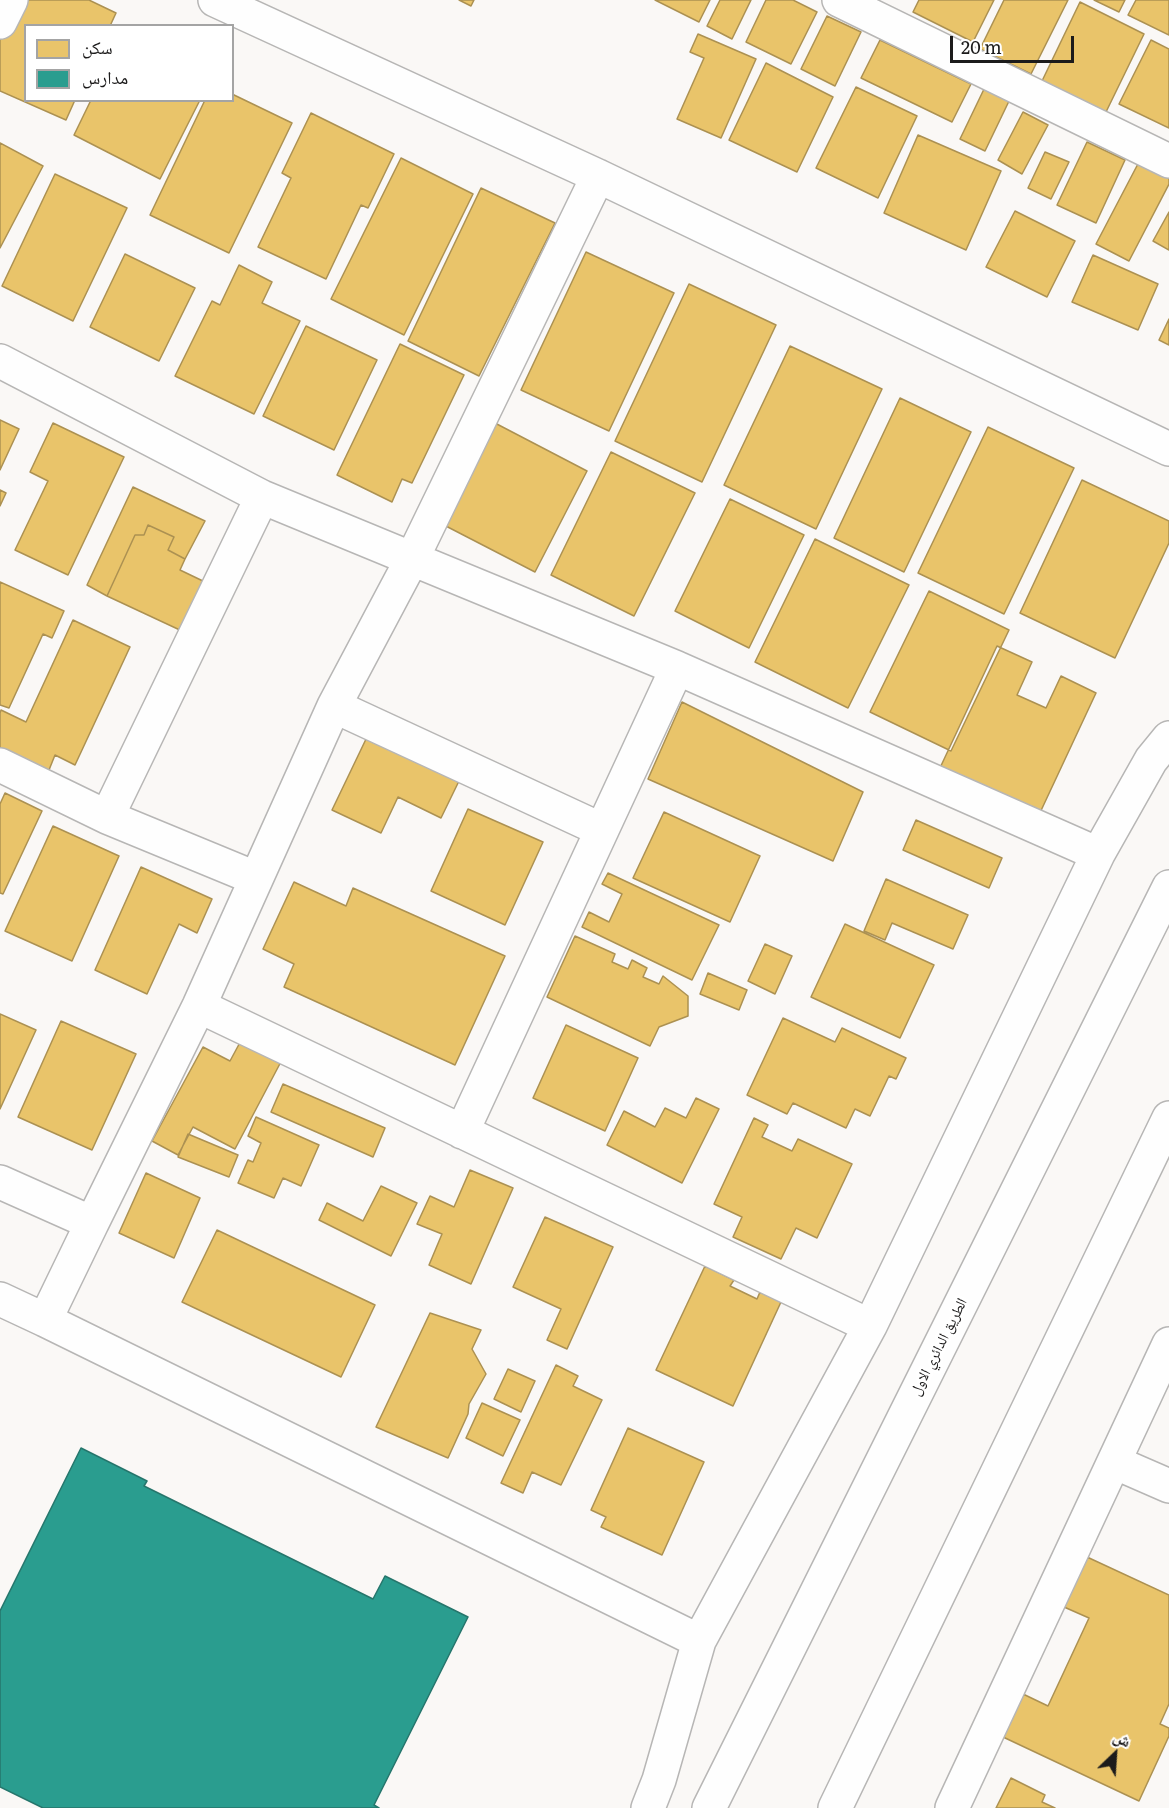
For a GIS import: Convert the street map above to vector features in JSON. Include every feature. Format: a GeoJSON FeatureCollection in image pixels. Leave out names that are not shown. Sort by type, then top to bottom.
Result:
{"type":"FeatureCollection","features":[{"type":"Feature","properties":{"kind":"street"},"geometry":{"type":"LineString","coordinates":[[0,22],[11,0]]}},
{"type":"Feature","properties":{"kind":"street"},"geometry":{"type":"LineString","coordinates":[[215,0],[259,9],[598,176],[1169,449]]}},
{"type":"Feature","properties":{"kind":"street"},"geometry":{"type":"LineString","coordinates":[[839,0],[1169,161]]}},
{"type":"Feature","properties":{"kind":"street"},"geometry":{"type":"LineString","coordinates":[[45,1320],[199,1006],[334,706],[412,560],[598,176]]}},
{"type":"Feature","properties":{"kind":"street"},"geometry":{"type":"LineString","coordinates":[[0,361],[262,497],[677,668],[1098,854]]}},
{"type":"Feature","properties":{"kind":"street"},"geometry":{"type":"LineString","coordinates":[[107,817],[262,497]]}},
{"type":"Feature","properties":{"kind":"street"},"geometry":{"type":"LineString","coordinates":[[462,1132],[677,668]]}},
{"type":"Feature","properties":{"kind":"street"},"geometry":{"type":"LineString","coordinates":[[334,706],[602,830]]}},
{"type":"Feature","properties":{"kind":"street"},"geometry":{"type":"LineString","coordinates":[[648,1808],[659,1780],[699,1641],[870,1326],[1098,854],[1151,760],[1169,738]]}},
{"type":"Feature","properties":{"kind":"street"},"geometry":{"type":"LineString","coordinates":[[0,765],[107,817],[255,878]]}},
{"type":"Feature","properties":{"kind":"street","name":"الطريق الدائري الاول"},"geometry":{"type":"LineString","coordinates":[[709,1808],[1169,887]]}},
{"type":"Feature","properties":{"kind":"street"},"geometry":{"type":"LineString","coordinates":[[199,1006],[870,1326]]}},
{"type":"Feature","properties":{"kind":"street"},"geometry":{"type":"LineString","coordinates":[[835,1808],[1169,1118]]}},
{"type":"Feature","properties":{"kind":"street"},"geometry":{"type":"LineString","coordinates":[[0,1182],[92,1223]]}},
{"type":"Feature","properties":{"kind":"street"},"geometry":{"type":"LineString","coordinates":[[0,1299],[699,1641]]}},
{"type":"Feature","properties":{"kind":"street"},"geometry":{"type":"LineString","coordinates":[[952,1808],[1169,1344]]}},
{"type":"Feature","properties":{"kind":"street"},"geometry":{"type":"LineString","coordinates":[[1114,1462],[1169,1486]]}},
{"type":"Feature","properties":{"kind":"building: سكن"},"geometry":{"type":"Polygon","coordinates":[[[24,0],[89,0],[116,13],[111,24],[24,24],[24,102],[0,91],[0,33],[24,0]]]}},
{"type":"Feature","properties":{"kind":"building: سكن"},"geometry":{"type":"Polygon","coordinates":[[[459,0],[474,0],[471,6],[459,0]]]}},
{"type":"Feature","properties":{"kind":"building: سكن"},"geometry":{"type":"Polygon","coordinates":[[[655,0],[710,0],[699,22],[655,0]]]}},
{"type":"Feature","properties":{"kind":"building: سكن"},"geometry":{"type":"Polygon","coordinates":[[[720,0],[751,0],[732,39],[707,26],[720,0]]]}},
{"type":"Feature","properties":{"kind":"building: سكن"},"geometry":{"type":"Polygon","coordinates":[[[766,0],[793,0],[817,12],[791,64],[746,42],[766,0]]]}},
{"type":"Feature","properties":{"kind":"building: سكن"},"geometry":{"type":"Polygon","coordinates":[[[919,0],[994,0],[973,42],[913,12],[919,0]]]}},
{"type":"Feature","properties":{"kind":"building: سكن"},"geometry":{"type":"Polygon","coordinates":[[[1004,0],[1068,0],[1031,74],[980,49],[1004,0]]]}},
{"type":"Feature","properties":{"kind":"building: سكن"},"geometry":{"type":"Polygon","coordinates":[[[1094,0],[1125,0],[1119,12],[1094,0]]]}},
{"type":"Feature","properties":{"kind":"building: سكن"},"geometry":{"type":"Polygon","coordinates":[[[1136,0],[1169,0],[1169,35],[1128,15],[1136,0]]]}},
{"type":"Feature","properties":{"kind":"building: سكن"},"geometry":{"type":"Polygon","coordinates":[[[1080,2],[1144,34],[1106,112],[1042,81],[1080,2]]]}},
{"type":"Feature","properties":{"kind":"building: سكن"},"geometry":{"type":"Polygon","coordinates":[[[827,16],[861,32],[835,86],[801,69],[827,16]]]}},
{"type":"Feature","properties":{"kind":"building: سكن"},"geometry":{"type":"Polygon","coordinates":[[[698,34],[756,59],[721,138],[677,119],[704,58],[690,52],[698,34]]]}},
{"type":"Feature","properties":{"kind":"building: سكن"},"geometry":{"type":"Polygon","coordinates":[[[880,40],[971,84],[952,122],[861,78],[880,40]]]}},
{"type":"Feature","properties":{"kind":"building: سكن"},"geometry":{"type":"Polygon","coordinates":[[[1151,40],[1169,49],[1169,128],[1119,104],[1151,40]]]}},
{"type":"Feature","properties":{"kind":"building: سكن"},"geometry":{"type":"Polygon","coordinates":[[[766,63],[833,97],[797,172],[729,140],[766,63]]]}},
{"type":"Feature","properties":{"kind":"building: سكن"},"geometry":{"type":"Polygon","coordinates":[[[856,87],[917,116],[878,198],[816,168],[856,87]]]}},
{"type":"Feature","properties":{"kind":"building: سكن"},"geometry":{"type":"Polygon","coordinates":[[[985,87],[1010,99],[985,151],[960,139],[985,87]]]}},
{"type":"Feature","properties":{"kind":"building: سكن"},"geometry":{"type":"Polygon","coordinates":[[[234,95],[292,123],[229,253],[150,215],[204,102],[234,102],[234,95]]]}},
{"type":"Feature","properties":{"kind":"building: سكن"},"geometry":{"type":"Polygon","coordinates":[[[25,102],[74,102],[66,120],[25,102]]]}},
{"type":"Feature","properties":{"kind":"building: سكن"},"geometry":{"type":"Polygon","coordinates":[[[90,102],[199,102],[160,179],[74,135],[90,102]]]}},
{"type":"Feature","properties":{"kind":"building: سكن"},"geometry":{"type":"Polygon","coordinates":[[[1023,112],[1048,125],[1022,174],[998,160],[1023,112]]]}},
{"type":"Feature","properties":{"kind":"building: سكن"},"geometry":{"type":"Polygon","coordinates":[[[311,113],[394,154],[368,208],[361,205],[326,279],[258,247],[291,178],[282,173],[311,113]]]}},
{"type":"Feature","properties":{"kind":"building: سكن"},"geometry":{"type":"Polygon","coordinates":[[[918,135],[1001,171],[966,250],[884,213],[918,135]]]}},
{"type":"Feature","properties":{"kind":"building: سكن"},"geometry":{"type":"Polygon","coordinates":[[[1087,142],[1125,160],[1096,223],[1057,205],[1087,142]]]}},
{"type":"Feature","properties":{"kind":"building: سكن"},"geometry":{"type":"Polygon","coordinates":[[[0,143],[43,166],[0,248],[0,143]]]}},
{"type":"Feature","properties":{"kind":"building: سكن"},"geometry":{"type":"Polygon","coordinates":[[[1045,152],[1069,162],[1051,199],[1028,188],[1045,152]]]}},
{"type":"Feature","properties":{"kind":"building: سكن"},"geometry":{"type":"Polygon","coordinates":[[[401,158],[473,194],[404,335],[331,299],[401,158]]]}},
{"type":"Feature","properties":{"kind":"building: سكن"},"geometry":{"type":"Polygon","coordinates":[[[1140,160],[1169,175],[1169,184],[1129,261],[1096,244],[1140,160]]]}},
{"type":"Feature","properties":{"kind":"building: سكن"},"geometry":{"type":"Polygon","coordinates":[[[55,174],[127,208],[73,321],[2,286],[55,174]]]}},
{"type":"Feature","properties":{"kind":"building: سكن"},"geometry":{"type":"Polygon","coordinates":[[[481,188],[555,223],[479,376],[408,341],[481,188]]]}},
{"type":"Feature","properties":{"kind":"building: سكن"},"geometry":{"type":"Polygon","coordinates":[[[1015,211],[1075,241],[1047,297],[986,267],[1015,211]]]}},
{"type":"Feature","properties":{"kind":"building: سكن"},"geometry":{"type":"Polygon","coordinates":[[[1169,212],[1169,250],[1153,241],[1169,212]]]}},
{"type":"Feature","properties":{"kind":"building: سكن"},"geometry":{"type":"Polygon","coordinates":[[[586,252],[674,293],[609,431],[521,390],[586,252]]]}},
{"type":"Feature","properties":{"kind":"building: سكن"},"geometry":{"type":"Polygon","coordinates":[[[125,254],[195,288],[159,361],[90,327],[125,254]]]}},
{"type":"Feature","properties":{"kind":"building: سكن"},"geometry":{"type":"Polygon","coordinates":[[[1093,255],[1158,284],[1138,330],[1072,302],[1093,255]]]}},
{"type":"Feature","properties":{"kind":"building: سكن"},"geometry":{"type":"Polygon","coordinates":[[[239,265],[272,282],[262,303],[300,321],[254,414],[175,376],[212,301],[220,305],[239,265]]]}},
{"type":"Feature","properties":{"kind":"building: سكن"},"geometry":{"type":"Polygon","coordinates":[[[689,284],[776,325],[702,482],[615,441],[689,284]]]}},
{"type":"Feature","properties":{"kind":"building: سكن"},"geometry":{"type":"Polygon","coordinates":[[[1169,319],[1169,345],[1159,340],[1169,319]]]}},
{"type":"Feature","properties":{"kind":"building: سكن"},"geometry":{"type":"Polygon","coordinates":[[[306,326],[377,360],[334,450],[263,416],[306,326]]]}},
{"type":"Feature","properties":{"kind":"building: سكن"},"geometry":{"type":"Polygon","coordinates":[[[400,344],[464,375],[412,483],[402,479],[392,502],[337,475],[400,344]]]}},
{"type":"Feature","properties":{"kind":"building: سكن"},"geometry":{"type":"Polygon","coordinates":[[[790,346],[882,389],[816,529],[724,485],[790,346]]]}},
{"type":"Feature","properties":{"kind":"building: سكن"},"geometry":{"type":"Polygon","coordinates":[[[900,398],[971,432],[904,572],[834,538],[900,398]]]}},
{"type":"Feature","properties":{"kind":"building: سكن"},"geometry":{"type":"Polygon","coordinates":[[[0,420],[19,429],[0,470],[0,420]]]}},
{"type":"Feature","properties":{"kind":"building: سكن"},"geometry":{"type":"Polygon","coordinates":[[[493,422],[587,471],[535,572],[440,523],[493,422]]]}},
{"type":"Feature","properties":{"kind":"building: سكن"},"geometry":{"type":"Polygon","coordinates":[[[53,423],[124,457],[68,575],[15,550],[48,481],[30,472],[53,423]]]}},
{"type":"Feature","properties":{"kind":"building: سكن"},"geometry":{"type":"Polygon","coordinates":[[[988,427],[1074,468],[1004,614],[918,573],[988,427]]]}},
{"type":"Feature","properties":{"kind":"building: سكن"},"geometry":{"type":"Polygon","coordinates":[[[611,452],[695,493],[634,616],[551,575],[611,452]]]}},
{"type":"Feature","properties":{"kind":"building: سكن"},"geometry":{"type":"Polygon","coordinates":[[[1082,480],[1169,521],[1169,543],[1115,658],[1020,613],[1082,480]]]}},
{"type":"Feature","properties":{"kind":"building: سكن"},"geometry":{"type":"Polygon","coordinates":[[[133,487],[205,521],[185,559],[168,550],[174,537],[148,525],[144,535],[135,535],[107,596],[87,585],[133,487]]]}},
{"type":"Feature","properties":{"kind":"building: سكن"},"geometry":{"type":"Polygon","coordinates":[[[0,490],[6,493],[0,506],[0,490]]]}},
{"type":"Feature","properties":{"kind":"building: سكن"},"geometry":{"type":"Polygon","coordinates":[[[730,499],[804,535],[749,648],[675,611],[730,499]]]}},
{"type":"Feature","properties":{"kind":"building: سكن"},"geometry":{"type":"Polygon","coordinates":[[[148,525],[174,537],[168,550],[185,559],[180,570],[205,582],[182,631],[107,596],[135,535],[144,535],[148,525]]]}},
{"type":"Feature","properties":{"kind":"building: سكن"},"geometry":{"type":"Polygon","coordinates":[[[815,539],[909,585],[848,708],[755,662],[815,539]]]}},
{"type":"Feature","properties":{"kind":"building: سكن"},"geometry":{"type":"Polygon","coordinates":[[[0,582],[64,611],[52,638],[43,634],[9,708],[0,705],[0,582]]]}},
{"type":"Feature","properties":{"kind":"building: سكن"},"geometry":{"type":"Polygon","coordinates":[[[929,591],[1009,630],[951,751],[870,712],[929,591]]]}},
{"type":"Feature","properties":{"kind":"building: سكن"},"geometry":{"type":"Polygon","coordinates":[[[73,620],[130,647],[75,765],[55,755],[47,775],[0,753],[0,713],[1,710],[26,722],[73,620]]]}},
{"type":"Feature","properties":{"kind":"building: سكن"},"geometry":{"type":"Polygon","coordinates":[[[997,646],[1032,662],[1017,695],[1046,708],[1061,676],[1096,693],[1038,817],[939,770],[997,646]]]}},
{"type":"Feature","properties":{"kind":"building: سكن"},"geometry":{"type":"Polygon","coordinates":[[[682,702],[863,792],[833,861],[648,779],[682,702]]]}},
{"type":"Feature","properties":{"kind":"building: سكن"},"geometry":{"type":"Polygon","coordinates":[[[367,737],[459,781],[441,818],[398,797],[381,833],[332,810],[367,737]]]}},
{"type":"Feature","properties":{"kind":"building: سكن"},"geometry":{"type":"Polygon","coordinates":[[[5,793],[42,811],[3,894],[0,893],[0,804],[5,793]]]}},
{"type":"Feature","properties":{"kind":"building: سكن"},"geometry":{"type":"Polygon","coordinates":[[[468,809],[543,842],[505,925],[431,891],[468,809]]]}},
{"type":"Feature","properties":{"kind":"building: سكن"},"geometry":{"type":"Polygon","coordinates":[[[664,812],[760,856],[730,922],[633,878],[664,812]]]}},
{"type":"Feature","properties":{"kind":"building: سكن"},"geometry":{"type":"Polygon","coordinates":[[[916,820],[1002,858],[989,888],[903,850],[916,820]]]}},
{"type":"Feature","properties":{"kind":"building: سكن"},"geometry":{"type":"Polygon","coordinates":[[[53,826],[119,856],[72,961],[5,931],[53,826]]]}},
{"type":"Feature","properties":{"kind":"building: سكن"},"geometry":{"type":"Polygon","coordinates":[[[141,867],[212,899],[197,933],[179,924],[147,994],[95,970],[141,867]]]}},
{"type":"Feature","properties":{"kind":"building: سكن"},"geometry":{"type":"Polygon","coordinates":[[[608,873],[719,925],[692,980],[582,927],[589,912],[609,922],[622,894],[602,884],[608,873]]]}},
{"type":"Feature","properties":{"kind":"building: سكن"},"geometry":{"type":"Polygon","coordinates":[[[886,879],[968,915],[953,949],[892,923],[885,940],[864,931],[886,879]]]}},
{"type":"Feature","properties":{"kind":"building: سكن"},"geometry":{"type":"Polygon","coordinates":[[[294,882],[346,906],[353,888],[505,956],[455,1065],[284,987],[294,964],[263,949],[294,882]]]}},
{"type":"Feature","properties":{"kind":"building: سكن"},"geometry":{"type":"Polygon","coordinates":[[[845,924],[934,965],[900,1038],[811,997],[845,924]]]}},
{"type":"Feature","properties":{"kind":"building: سكن"},"geometry":{"type":"Polygon","coordinates":[[[575,936],[615,954],[612,962],[628,969],[632,960],[647,968],[643,977],[659,984],[663,976],[688,996],[688,1016],[659,1027],[650,1046],[547,997],[575,936]]]}},
{"type":"Feature","properties":{"kind":"building: سكن"},"geometry":{"type":"Polygon","coordinates":[[[765,944],[792,956],[775,994],[748,981],[765,944]]]}},
{"type":"Feature","properties":{"kind":"building: سكن"},"geometry":{"type":"Polygon","coordinates":[[[708,973],[747,990],[739,1010],[700,994],[708,973]]]}},
{"type":"Feature","properties":{"kind":"building: سكن"},"geometry":{"type":"Polygon","coordinates":[[[0,1014],[36,1030],[0,1109],[0,1014]]]}},
{"type":"Feature","properties":{"kind":"building: سكن"},"geometry":{"type":"Polygon","coordinates":[[[783,1018],[835,1042],[842,1028],[906,1058],[896,1079],[889,1076],[870,1116],[855,1109],[846,1128],[793,1103],[787,1114],[747,1095],[783,1018]]]}},
{"type":"Feature","properties":{"kind":"building: سكن"},"geometry":{"type":"Polygon","coordinates":[[[61,1021],[136,1054],[92,1150],[18,1117],[61,1021]]]}},
{"type":"Feature","properties":{"kind":"building: سكن"},"geometry":{"type":"Polygon","coordinates":[[[566,1025],[638,1058],[605,1131],[533,1098],[566,1025]]]}},
{"type":"Feature","properties":{"kind":"building: سكن"},"geometry":{"type":"Polygon","coordinates":[[[244,1035],[284,1056],[235,1149],[193,1127],[178,1155],[152,1141],[203,1047],[230,1061],[244,1035]]]}},
{"type":"Feature","properties":{"kind":"building: سكن"},"geometry":{"type":"Polygon","coordinates":[[[283,1084],[385,1128],[373,1157],[271,1112],[283,1084]]]}},
{"type":"Feature","properties":{"kind":"building: سكن"},"geometry":{"type":"Polygon","coordinates":[[[696,1098],[719,1109],[682,1183],[607,1145],[624,1111],[655,1127],[665,1108],[686,1118],[696,1098]]]}},
{"type":"Feature","properties":{"kind":"building: سكن"},"geometry":{"type":"Polygon","coordinates":[[[256,1117],[319,1145],[301,1186],[283,1178],[274,1198],[238,1183],[248,1160],[253,1162],[261,1143],[248,1136],[256,1117]]]}},
{"type":"Feature","properties":{"kind":"building: سكن"},"geometry":{"type":"Polygon","coordinates":[[[754,1118],[768,1125],[762,1137],[792,1151],[798,1139],[852,1164],[817,1238],[796,1228],[781,1259],[733,1237],[742,1217],[714,1204],[754,1118]]]}},
{"type":"Feature","properties":{"kind":"building: سكن"},"geometry":{"type":"Polygon","coordinates":[[[188,1134],[238,1155],[229,1177],[178,1157],[188,1134]]]}},
{"type":"Feature","properties":{"kind":"building: سكن"},"geometry":{"type":"Polygon","coordinates":[[[470,1170],[513,1188],[471,1284],[429,1265],[442,1234],[417,1224],[430,1196],[454,1207],[470,1170]]]}},
{"type":"Feature","properties":{"kind":"building: سكن"},"geometry":{"type":"Polygon","coordinates":[[[146,1173],[200,1198],[174,1258],[119,1233],[146,1173]]]}},
{"type":"Feature","properties":{"kind":"building: سكن"},"geometry":{"type":"Polygon","coordinates":[[[381,1186],[417,1203],[391,1256],[319,1220],[327,1203],[363,1221],[381,1186]]]}},
{"type":"Feature","properties":{"kind":"building: سكن"},"geometry":{"type":"Polygon","coordinates":[[[545,1217],[613,1247],[567,1349],[547,1340],[561,1309],[513,1287],[545,1217]]]}},
{"type":"Feature","properties":{"kind":"building: سكن"},"geometry":{"type":"Polygon","coordinates":[[[217,1230],[375,1305],[341,1377],[182,1302],[217,1230]]]}},
{"type":"Feature","properties":{"kind":"building: سكن"},"geometry":{"type":"Polygon","coordinates":[[[705,1266],[734,1280],[730,1286],[757,1299],[760,1292],[781,1302],[733,1406],[656,1370],[705,1266]]]}},
{"type":"Feature","properties":{"kind":"building: سكن"},"geometry":{"type":"Polygon","coordinates":[[[430,1313],[481,1330],[472,1349],[486,1374],[469,1404],[468,1414],[448,1458],[376,1427],[430,1313]]]}},
{"type":"Feature","properties":{"kind":"building: سكن"},"geometry":{"type":"Polygon","coordinates":[[[556,1365],[578,1376],[573,1386],[602,1400],[561,1485],[532,1472],[523,1493],[501,1483],[556,1365]]]}},
{"type":"Feature","properties":{"kind":"building: سكن"},"geometry":{"type":"Polygon","coordinates":[[[508,1369],[535,1381],[521,1412],[494,1399],[508,1369]]]}},
{"type":"Feature","properties":{"kind":"building: سكن"},"geometry":{"type":"Polygon","coordinates":[[[482,1403],[520,1420],[503,1456],[466,1438],[482,1403]]]}},
{"type":"Feature","properties":{"kind":"building: سكن"},"geometry":{"type":"Polygon","coordinates":[[[628,1428],[704,1462],[662,1555],[601,1527],[606,1517],[591,1510],[628,1428]]]}},
{"type":"Feature","properties":{"kind":"building: سكن"},"geometry":{"type":"Polygon","coordinates":[[[1087,1557],[1169,1595],[1169,1704],[1160,1724],[1169,1728],[1169,1736],[1139,1801],[1003,1737],[1023,1694],[1048,1706],[1089,1618],[1064,1607],[1087,1557]]]}},
{"type":"Feature","properties":{"kind":"building: سكن"},"geometry":{"type":"Polygon","coordinates":[[[1011,1778],[1045,1795],[1042,1802],[1055,1808],[996,1808],[1011,1778]]]}},
{"type":"Feature","properties":{"kind":"building: مدارس"},"geometry":{"type":"Polygon","coordinates":[[[81,1448],[147,1481],[144,1486],[373,1599],[385,1576],[468,1617],[374,1805],[379,1808],[43,1808],[0,1787],[0,1611],[81,1448]]]}}]}
